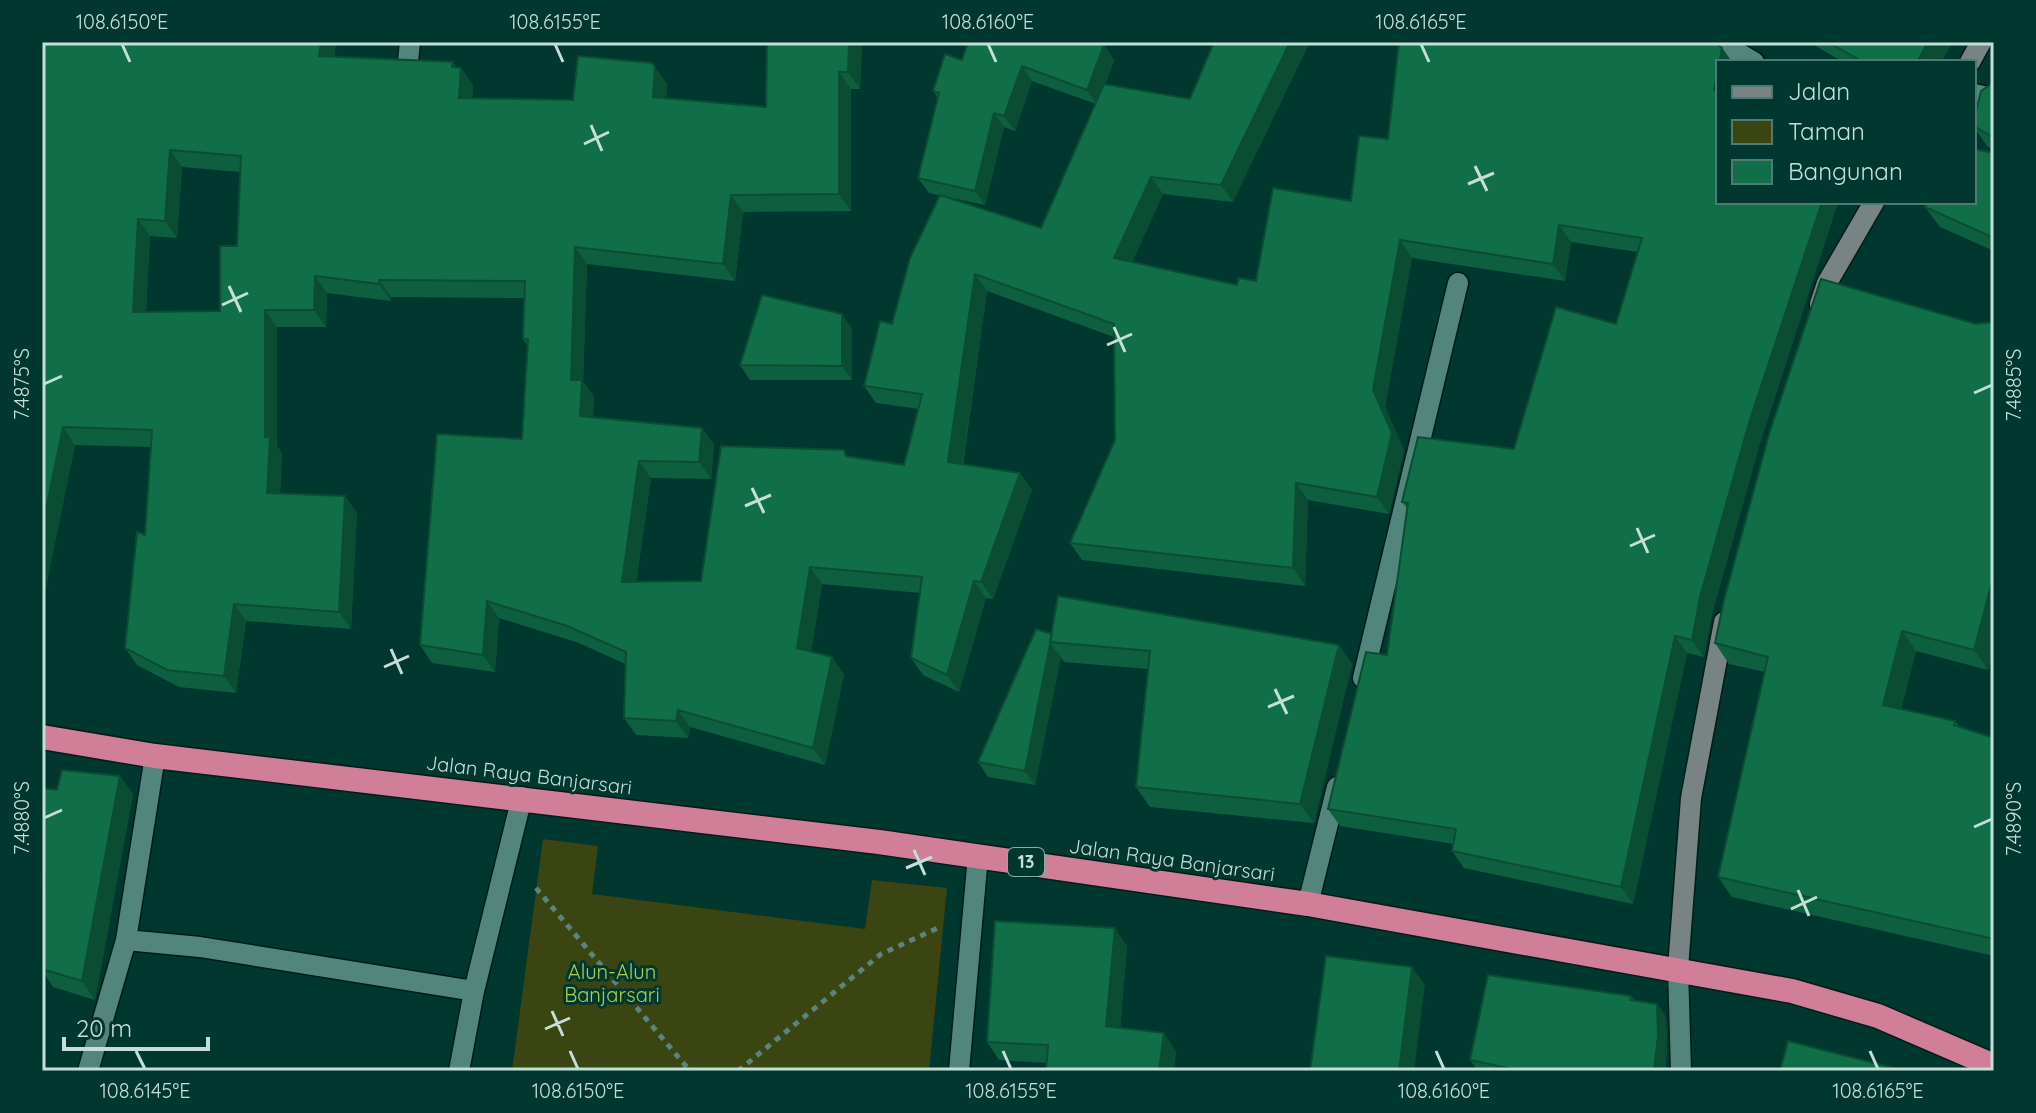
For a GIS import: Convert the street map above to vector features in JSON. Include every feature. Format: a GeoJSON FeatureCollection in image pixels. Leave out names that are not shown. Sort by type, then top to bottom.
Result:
{"type":"FeatureCollection","features":[{"type":"Feature","properties":{"kind":"highway","name":"Jalan Raya Banjarsari"},"geometry":{"type":"LineString","coordinates":[[42,737],[155,756],[522,797],[978,855],[1308,904],[1678,968],[1792,991],[1878,1016],[1994,1066]]}},
{"type":"Feature","properties":{"kind":"street"},"geometry":{"type":"LineString","coordinates":[[1720,42],[1749,53]]}},
{"type":"Feature","properties":{"kind":"street"},"geometry":{"type":"LineString","coordinates":[[1971,60],[1981,42]]}},
{"type":"Feature","properties":{"kind":"street"},"geometry":{"type":"LineString","coordinates":[[1812,328],[1873,204]]}},
{"type":"Feature","properties":{"kind":"street"},"geometry":{"type":"LineString","coordinates":[[1357,702],[1458,283]]}},
{"type":"Feature","properties":{"kind":"street"},"geometry":{"type":"LineString","coordinates":[[1681,1071],[1678,968],[1691,798],[1729,603]]}},
{"type":"Feature","properties":{"kind":"street"},"geometry":{"type":"LineString","coordinates":[[88,1071],[126,940],[155,756]]}},
{"type":"Feature","properties":{"kind":"street"},"geometry":{"type":"LineString","coordinates":[[1308,904],[1342,764]]}},
{"type":"Feature","properties":{"kind":"street"},"geometry":{"type":"LineString","coordinates":[[459,1071],[474,991],[522,797]]}},
{"type":"Feature","properties":{"kind":"street"},"geometry":{"type":"LineString","coordinates":[[959,1071],[978,855]]}},
{"type":"Feature","properties":{"kind":"street"},"geometry":{"type":"LineString","coordinates":[[126,940],[200,947],[474,991]]}},
{"type":"Feature","properties":{"kind":"path"},"geometry":{"type":"LineString","coordinates":[[508,855],[690,1071]]}},
{"type":"Feature","properties":{"kind":"path"},"geometry":{"type":"LineString","coordinates":[[738,1071],[881,954],[922,933],[973,915]]}},
{"type":"Feature","properties":{"kind":"green space","name":"Alun-Alun Banjarsari"},"geometry":{"type":"Polygon","coordinates":[[[543,839],[598,846],[592,894],[865,929],[872,880],[947,888],[929,1071],[512,1071],[543,839]]]}},
{"type":"Feature","properties":{"kind":"building"},"geometry":{"type":"Polygon","coordinates":[[[42,42],[321,42],[319,56],[453,62],[452,67],[461,68],[459,98],[573,100],[578,56],[652,63],[655,67],[653,97],[766,107],[767,42],[849,42],[848,72],[839,72],[839,194],[731,195],[723,264],[575,247],[571,380],[582,380],[580,416],[702,428],[699,462],[639,461],[622,582],[701,581],[721,446],[844,450],[846,456],[904,465],[922,394],[864,386],[880,321],[892,324],[910,258],[940,195],[1041,228],[1104,84],[1190,99],[1214,42],[1290,42],[1221,185],[1151,177],[1114,258],[1237,285],[1239,278],[1256,281],[1273,188],[1351,201],[1359,136],[1388,139],[1399,42],[1713,42],[1722,48],[1720,60],[1716,60],[1714,90],[1716,204],[1821,204],[1748,426],[1700,597],[1692,640],[1675,636],[1621,887],[1452,851],[1456,829],[1328,809],[1366,652],[1387,655],[1408,503],[1402,502],[1418,437],[1514,449],[1556,307],[1616,324],[1642,238],[1559,225],[1553,264],[1400,240],[1373,390],[1392,433],[1377,497],[1296,483],[1293,568],[1070,543],[1115,440],[1114,324],[975,274],[948,462],[1020,473],[981,582],[974,581],[947,675],[911,658],[922,577],[810,567],[797,648],[832,657],[813,748],[678,710],[676,721],[624,718],[626,652],[567,626],[487,601],[483,655],[420,645],[437,434],[522,439],[528,339],[523,339],[525,281],[379,280],[379,284],[315,276],[314,310],[265,310],[265,437],[270,437],[267,493],[345,496],[339,612],[234,604],[224,676],[167,670],[125,648],[137,532],[145,535],[152,430],[63,427],[42,529],[42,42]],[[170,150],[165,221],[138,219],[133,312],[220,311],[220,246],[237,246],[241,156],[170,150]]]}},
{"type":"Feature","properties":{"kind":"building"},"geometry":{"type":"Polygon","coordinates":[[[968,42],[1095,42],[1104,45],[1087,90],[1022,66],[1004,116],[994,113],[975,191],[918,178],[939,93],[933,91],[945,54],[962,60],[968,42]]]}},
{"type":"Feature","properties":{"kind":"building"},"geometry":{"type":"Polygon","coordinates":[[[1828,42],[1928,42],[1918,60],[1860,60],[1828,42]]]}},
{"type":"Feature","properties":{"kind":"building"},"geometry":{"type":"Polygon","coordinates":[[[1994,85],[1994,138],[1976,127],[1981,91],[1994,85]]]}},
{"type":"Feature","properties":{"kind":"building"},"geometry":{"type":"Polygon","coordinates":[[[1976,149],[1994,153],[1994,238],[1925,207],[1927,204],[1976,204],[1976,149]]]}},
{"type":"Feature","properties":{"kind":"building"},"geometry":{"type":"Polygon","coordinates":[[[1821,279],[1976,324],[1993,322],[1994,318],[1994,574],[1974,650],[1902,631],[1883,705],[1955,721],[1954,725],[1994,738],[1994,939],[1718,877],[1768,657],[1715,643],[1770,431],[1821,279]]]}},
{"type":"Feature","properties":{"kind":"building"},"geometry":{"type":"Polygon","coordinates":[[[762,295],[842,314],[842,366],[740,365],[762,295]]]}},
{"type":"Feature","properties":{"kind":"building"},"geometry":{"type":"Polygon","coordinates":[[[1058,596],[1339,645],[1300,804],[1136,787],[1150,651],[1050,642],[1058,596]]]}},
{"type":"Feature","properties":{"kind":"building"},"geometry":{"type":"Polygon","coordinates":[[[1036,629],[1052,634],[1025,771],[978,762],[1036,629]]]}},
{"type":"Feature","properties":{"kind":"building"},"geometry":{"type":"Polygon","coordinates":[[[62,770],[120,776],[82,981],[42,969],[45,875],[42,875],[42,788],[57,790],[62,770]]]}},
{"type":"Feature","properties":{"kind":"building"},"geometry":{"type":"Polygon","coordinates":[[[995,921],[1115,928],[1106,1026],[1164,1033],[1159,1071],[1046,1071],[1048,1045],[987,1042],[995,921]]]}},
{"type":"Feature","properties":{"kind":"building"},"geometry":{"type":"Polygon","coordinates":[[[1326,956],[1412,967],[1399,1071],[1310,1071],[1326,956]]]}},
{"type":"Feature","properties":{"kind":"building"},"geometry":{"type":"Polygon","coordinates":[[[1488,975],[1631,996],[1630,1000],[1657,1004],[1654,1071],[1522,1071],[1470,1060],[1488,975]]]}},
{"type":"Feature","properties":{"kind":"building"},"geometry":{"type":"Polygon","coordinates":[[[1788,1041],[1905,1071],[1780,1071],[1788,1041]]]}}]}
